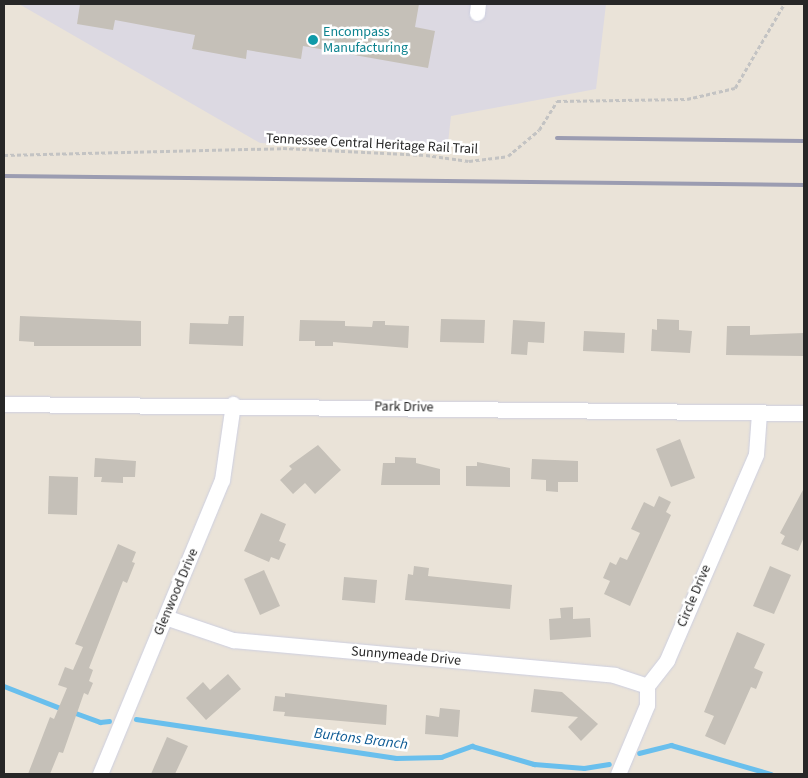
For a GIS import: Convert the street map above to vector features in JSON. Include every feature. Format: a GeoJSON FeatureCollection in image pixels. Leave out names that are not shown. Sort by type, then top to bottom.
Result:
{"type":"FeatureCollection","features":[{"type":"Feature","properties":{"kind":"street","name":"Park Drive"},"geometry":{"type":"LineString","coordinates":[[4,404],[233,404],[804,413]]}},
{"type":"Feature","properties":{"kind":"street","name":"Glenwood Drive"},"geometry":{"type":"LineString","coordinates":[[100,774],[168,618],[222,480],[233,404]]}},
{"type":"Feature","properties":{"kind":"street","name":"Circle Drive"},"geometry":{"type":"LineString","coordinates":[[618,774],[646,704],[647,686],[666,660],[756,454],[759,413]]}},
{"type":"Feature","properties":{"kind":"street","name":"Sunnymeade Drive"},"geometry":{"type":"LineString","coordinates":[[168,618],[233,640],[614,674],[647,686]]}},
{"type":"Feature","properties":{"kind":"path","name":"Tennessee Central Heritage Rail Trail"},"geometry":{"type":"LineString","coordinates":[[4,155],[283,148],[426,155],[469,161],[508,156],[539,130],[557,101],[687,99],[735,88],[784,4]]}},
{"type":"Feature","properties":{"kind":"shaded area"},"geometry":{"type":"Polygon","coordinates":[[[19,4],[606,4],[596,89],[451,116],[447,152],[260,143],[19,4]]]}},
{"type":"Feature","properties":{"kind":"building","name":"Encompass Manufacturing"},"geometry":{"type":"Polygon","coordinates":[[[80,4],[419,4],[415,27],[435,31],[428,68],[303,46],[301,59],[247,50],[246,59],[192,49],[195,35],[115,20],[113,30],[77,24],[80,4]]]}},
{"type":"Feature","properties":{"kind":"building"},"geometry":{"type":"Polygon","coordinates":[[[20,316],[141,321],[141,346],[34,346],[34,342],[19,341],[20,316]]]}},
{"type":"Feature","properties":{"kind":"building"},"geometry":{"type":"Polygon","coordinates":[[[229,316],[244,316],[243,346],[189,344],[190,323],[228,324],[229,316]]]}},
{"type":"Feature","properties":{"kind":"building"},"geometry":{"type":"Polygon","coordinates":[[[441,319],[485,320],[484,343],[440,342],[441,319]]]}},
{"type":"Feature","properties":{"kind":"building"},"geometry":{"type":"Polygon","coordinates":[[[657,319],[679,320],[679,330],[692,331],[690,353],[651,351],[652,329],[657,330],[657,319]]]}},
{"type":"Feature","properties":{"kind":"building"},"geometry":{"type":"Polygon","coordinates":[[[300,320],[345,321],[345,326],[372,327],[373,321],[385,321],[385,325],[409,326],[408,348],[333,342],[333,346],[315,346],[315,341],[299,341],[300,320]]]}},
{"type":"Feature","properties":{"kind":"building"},"geometry":{"type":"Polygon","coordinates":[[[513,320],[545,322],[544,343],[528,342],[527,355],[511,354],[513,320]]]}},
{"type":"Feature","properties":{"kind":"building"},"geometry":{"type":"Polygon","coordinates":[[[727,326],[750,326],[750,335],[804,333],[804,356],[726,355],[727,326]]]}},
{"type":"Feature","properties":{"kind":"building"},"geometry":{"type":"Polygon","coordinates":[[[584,331],[625,333],[624,353],[583,351],[584,331]]]}},
{"type":"Feature","properties":{"kind":"building"},"geometry":{"type":"Polygon","coordinates":[[[680,439],[695,478],[671,487],[656,449],[680,439]]]}},
{"type":"Feature","properties":{"kind":"building"},"geometry":{"type":"Polygon","coordinates":[[[318,445],[341,470],[315,494],[305,483],[293,494],[280,480],[292,469],[289,466],[318,445]]]}},
{"type":"Feature","properties":{"kind":"building"},"geometry":{"type":"Polygon","coordinates":[[[395,457],[416,458],[416,463],[440,469],[440,485],[381,485],[383,463],[395,463],[395,457]]]}},
{"type":"Feature","properties":{"kind":"building"},"geometry":{"type":"Polygon","coordinates":[[[95,458],[136,461],[135,477],[123,477],[123,483],[101,482],[102,477],[94,477],[95,458]]]}},
{"type":"Feature","properties":{"kind":"building"},"geometry":{"type":"Polygon","coordinates":[[[532,459],[578,461],[578,482],[558,482],[558,492],[546,491],[546,480],[531,479],[532,459]]]}},
{"type":"Feature","properties":{"kind":"building"},"geometry":{"type":"Polygon","coordinates":[[[477,462],[510,468],[510,487],[466,486],[466,466],[477,466],[477,462]]]}},
{"type":"Feature","properties":{"kind":"building"},"geometry":{"type":"Polygon","coordinates":[[[49,476],[78,477],[77,515],[48,514],[49,476]]]}},
{"type":"Feature","properties":{"kind":"building"},"geometry":{"type":"Polygon","coordinates":[[[804,488],[804,537],[798,551],[781,544],[785,536],[780,533],[804,488]]]}},
{"type":"Feature","properties":{"kind":"building"},"geometry":{"type":"Polygon","coordinates":[[[659,496],[671,502],[666,512],[671,515],[630,606],[604,594],[610,581],[603,578],[610,562],[616,565],[620,557],[627,560],[640,533],[631,529],[644,502],[654,507],[659,496]]]}},
{"type":"Feature","properties":{"kind":"building"},"geometry":{"type":"Polygon","coordinates":[[[261,513],[286,524],[279,541],[286,544],[279,560],[271,557],[269,562],[244,551],[261,513]]]}},
{"type":"Feature","properties":{"kind":"building"},"geometry":{"type":"Polygon","coordinates":[[[118,544],[136,552],[132,562],[135,563],[127,583],[123,581],[89,668],[93,670],[89,681],[93,683],[88,695],[84,693],[63,753],[59,752],[50,774],[28,774],[50,717],[54,719],[67,688],[58,685],[65,667],[73,670],[83,647],[75,644],[118,544]]]}},
{"type":"Feature","properties":{"kind":"building"},"geometry":{"type":"Polygon","coordinates":[[[414,566],[429,568],[428,576],[512,585],[510,609],[405,600],[408,574],[413,575],[414,566]]]}},
{"type":"Feature","properties":{"kind":"building"},"geometry":{"type":"Polygon","coordinates":[[[770,566],[791,575],[774,614],[753,606],[770,566]]]}},
{"type":"Feature","properties":{"kind":"building"},"geometry":{"type":"Polygon","coordinates":[[[264,570],[280,606],[260,615],[244,579],[264,570]]]}},
{"type":"Feature","properties":{"kind":"building"},"geometry":{"type":"Polygon","coordinates":[[[344,577],[377,580],[375,603],[342,600],[344,577]]]}},
{"type":"Feature","properties":{"kind":"building"},"geometry":{"type":"Polygon","coordinates":[[[573,607],[573,619],[590,618],[591,637],[550,640],[549,619],[561,618],[560,608],[573,607]]]}},
{"type":"Feature","properties":{"kind":"building"},"geometry":{"type":"Polygon","coordinates":[[[737,632],[765,644],[754,668],[763,672],[756,689],[751,687],[725,745],[705,736],[714,716],[704,712],[737,632]]]}},
{"type":"Feature","properties":{"kind":"building"},"geometry":{"type":"Polygon","coordinates":[[[228,674],[241,689],[206,720],[186,698],[203,682],[210,690],[228,674]]]}},
{"type":"Feature","properties":{"kind":"building"},"geometry":{"type":"Polygon","coordinates":[[[534,689],[562,692],[598,724],[581,741],[568,727],[578,717],[531,712],[534,689]]]}},
{"type":"Feature","properties":{"kind":"building"},"geometry":{"type":"Polygon","coordinates":[[[285,693],[387,705],[386,725],[284,716],[285,712],[273,711],[275,696],[285,697],[285,693]]]}},
{"type":"Feature","properties":{"kind":"building"},"geometry":{"type":"Polygon","coordinates":[[[440,708],[460,710],[458,737],[425,734],[426,715],[439,717],[440,708]]]}},
{"type":"Feature","properties":{"kind":"building"},"geometry":{"type":"Polygon","coordinates":[[[167,737],[188,746],[175,774],[151,774],[167,737]]]}},
{"type":"Feature","properties":{"kind":"waterway","name":"Burtons Branch"},"geometry":{"type":"LineString","coordinates":[[4,686],[63,709]]}},
{"type":"Feature","properties":{"kind":"waterway","name":"Burtons Branch"},"geometry":{"type":"LineString","coordinates":[[73,712],[100,722],[109,721]]}},
{"type":"Feature","properties":{"kind":"waterway","name":"Burtons Branch"},"geometry":{"type":"LineString","coordinates":[[136,719],[396,758],[441,757],[472,746],[534,764],[584,768],[609,764]]}},
{"type":"Feature","properties":{"kind":"waterway","name":"Burtons Branch"},"geometry":{"type":"LineString","coordinates":[[639,753],[671,745],[771,774]]}},
{"type":"Feature","properties":{"kind":"railway"},"geometry":{"type":"LineString","coordinates":[[557,138],[804,141]]}},
{"type":"Feature","properties":{"kind":"railway"},"geometry":{"type":"LineString","coordinates":[[4,176],[804,185]]}},
{"type":"Feature","properties":{"kind":"place","name":"Encompass Manufacturing"},"geometry":{"type":"Point","coordinates":[313,40]}}]}
